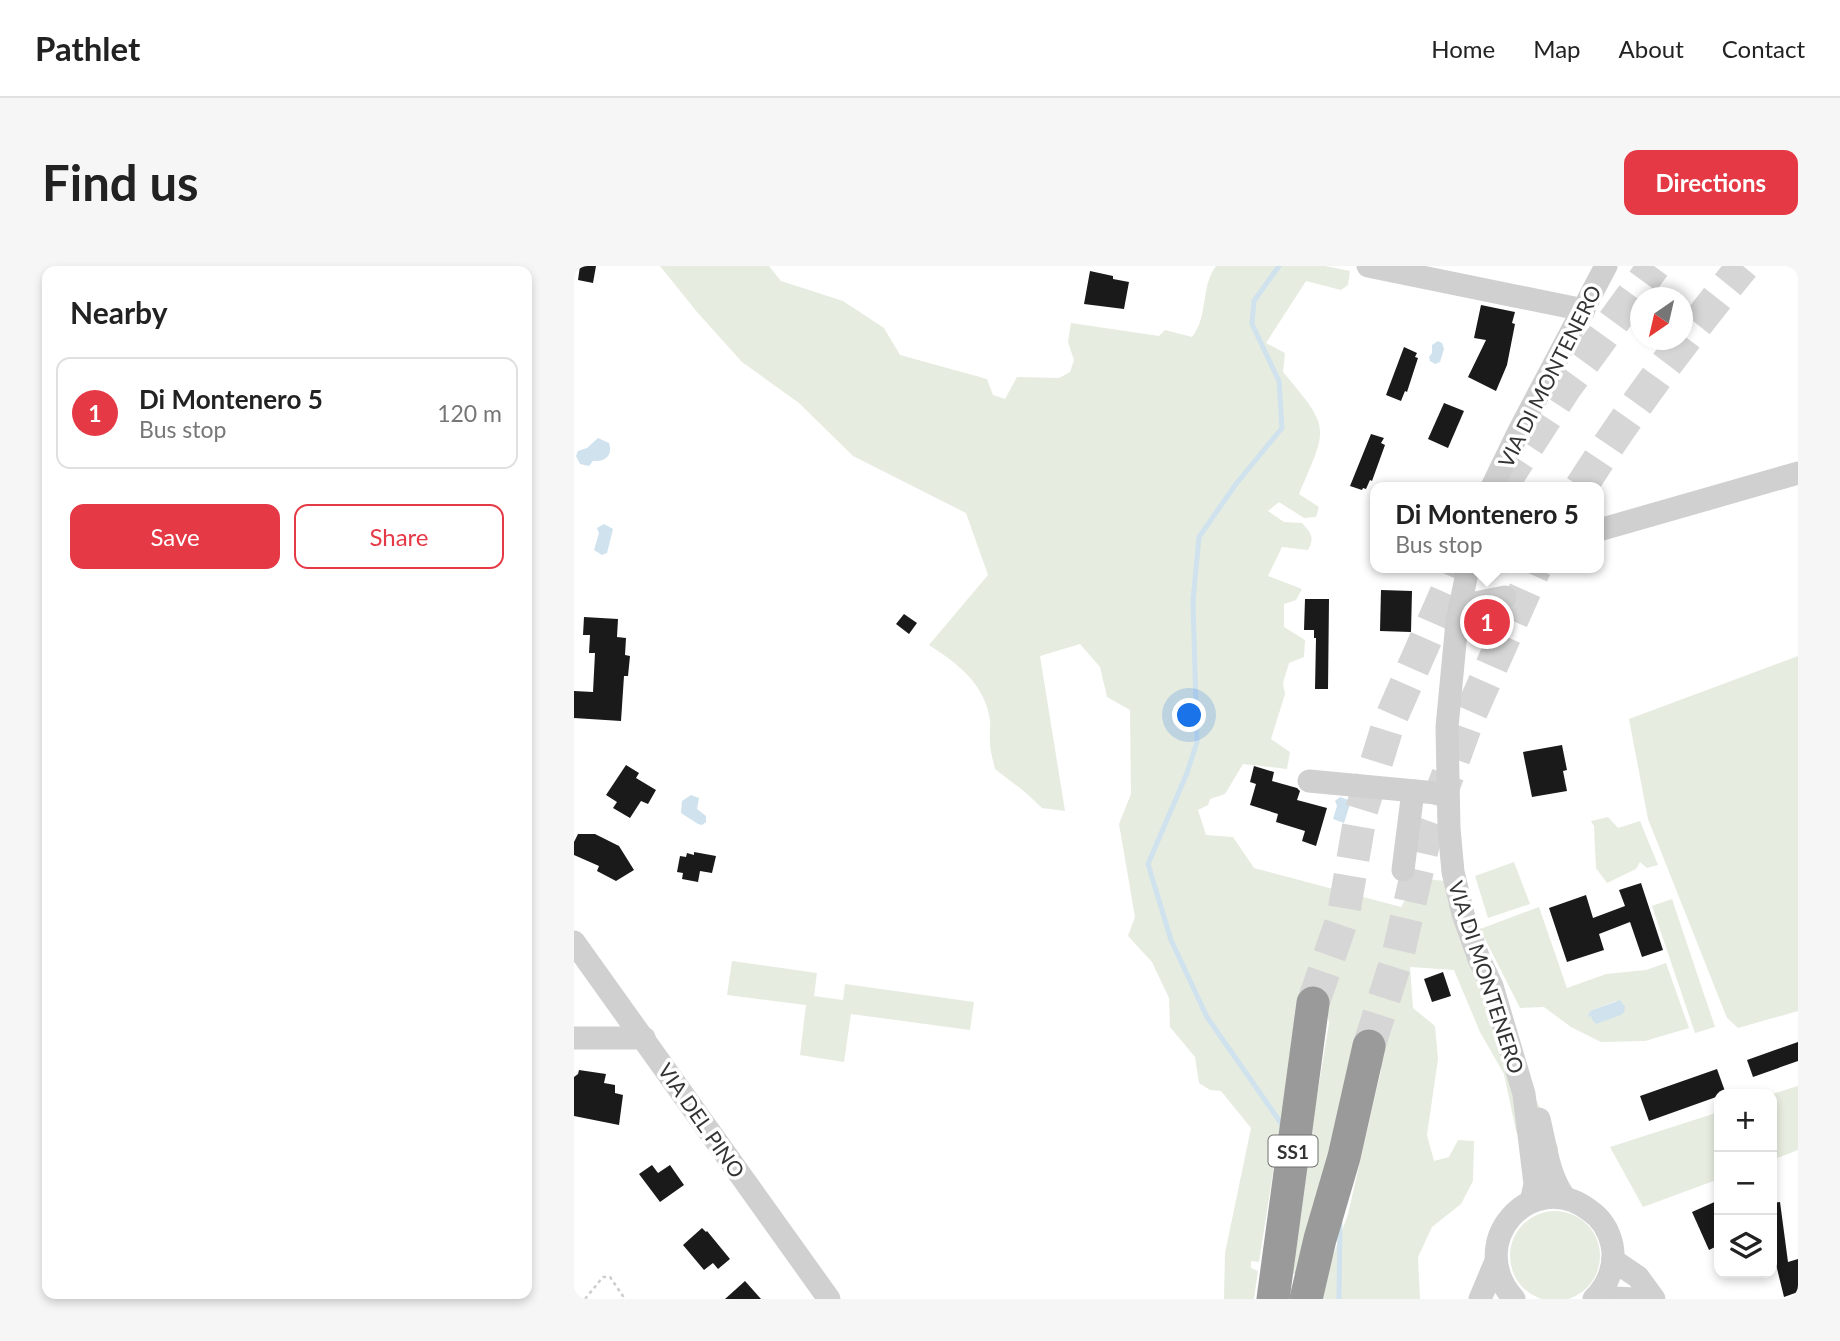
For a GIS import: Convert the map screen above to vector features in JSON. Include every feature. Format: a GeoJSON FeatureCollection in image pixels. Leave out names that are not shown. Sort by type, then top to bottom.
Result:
{"type":"FeatureCollection","features":[{"type":"Feature","properties":{"kind":"highway","name":"SS1"},"geometry":{"type":"LineString","coordinates":[[1273,1299],[1314,1003]]}},
{"type":"Feature","properties":{"kind":"highway","name":"SS1"},"geometry":{"type":"LineString","coordinates":[[1306,1299],[1344,1157],[1369,1046]]}},
{"type":"Feature","properties":{"kind":"street"},"geometry":{"type":"LineString","coordinates":[[1368,266],[1584,310]]}},
{"type":"Feature","properties":{"kind":"street","name":"VIA DI MONTENERO"},"geometry":{"type":"LineString","coordinates":[[1494,482],[1606,266]]}},
{"type":"Feature","properties":{"kind":"street"},"geometry":{"type":"LineString","coordinates":[[1604,529],[1798,473]]}},
{"type":"Feature","properties":{"kind":"street","name":"VIA DI MONTENERO"},"geometry":{"type":"LineString","coordinates":[[1470,573],[1460,606],[1447,727],[1447,794],[1454,872],[1463,914],[1492,986],[1524,1094],[1535,1184],[1531,1202]]}},
{"type":"Feature","properties":{"kind":"street"},"geometry":{"type":"LineString","coordinates":[[1460,606],[1505,597]]}},
{"type":"Feature","properties":{"kind":"street"},"geometry":{"type":"LineString","coordinates":[[1309,780],[1447,794]]}},
{"type":"Feature","properties":{"kind":"street"},"geometry":{"type":"LineString","coordinates":[[1403,870],[1413,791]]}},
{"type":"Feature","properties":{"kind":"street","name":"VIA DEL PINO"},"geometry":{"type":"LineString","coordinates":[[574,942],[829,1299]]}},
{"type":"Feature","properties":{"kind":"street"},"geometry":{"type":"LineString","coordinates":[[574,1038],[644,1038]]}},
{"type":"Feature","properties":{"kind":"street","name":"VIA DI MONTENERO"},"geometry":{"type":"LineString","coordinates":[[1524,1094],[1538,1116],[1550,1173],[1564,1198]]}},
{"type":"Feature","properties":{"kind":"street"},"geometry":{"type":"LineString","coordinates":[[1480,1299],[1496,1261],[1500,1232],[1508,1220],[1531,1202],[1564,1198],[1587,1208],[1604,1225],[1612,1247],[1610,1273],[1595,1298],[1634,1299]]}},
{"type":"Feature","properties":{"kind":"street"},"geometry":{"type":"LineString","coordinates":[[1613,1260],[1638,1277],[1654,1299]]}},
{"type":"Feature","properties":{"kind":"street"},"geometry":{"type":"LineString","coordinates":[[1496,1261],[1499,1276],[1514,1299]]}},
{"type":"Feature","properties":{"kind":"path"},"geometry":{"type":"LineString","coordinates":[[585,1299],[603,1278],[610,1277],[625,1299]]}},
{"type":"Feature","properties":{"kind":"shaded area"},"geometry":{"type":"Polygon","coordinates":[[[660,266],[769,266],[781,281],[843,301],[884,328],[900,355],[987,379],[993,395],[1005,399],[1017,377],[1059,378],[1070,372],[1074,360],[1068,342],[1071,323],[1159,336],[1165,330],[1192,337],[1201,320],[1208,283],[1216,266],[1325,266],[1350,271],[1348,285],[1341,290],[1306,281],[1266,343],[1285,353],[1283,372],[1310,406],[1320,429],[1315,454],[1299,494],[1319,507],[1316,517],[1304,518],[1279,502],[1268,511],[1284,522],[1302,523],[1312,538],[1308,550],[1282,547],[1268,576],[1302,589],[1296,600],[1284,604],[1284,627],[1305,640],[1304,657],[1289,663],[1283,683],[1285,694],[1271,739],[1290,752],[1287,769],[1243,764],[1225,794],[1210,799],[1208,805],[1198,810],[1206,835],[1233,837],[1254,868],[1401,907],[1418,878],[1445,881],[1448,901],[1467,959],[1491,1002],[1558,1147],[1558,1162],[1533,1165],[1516,1131],[1504,1074],[1480,1032],[1454,970],[1410,967],[1413,1008],[1435,1026],[1438,1059],[1427,1135],[1434,1161],[1449,1157],[1458,1140],[1474,1141],[1473,1181],[1461,1204],[1432,1227],[1418,1257],[1420,1299],[1322,1299],[1327,1273],[1348,1214],[1381,1070],[1379,1054],[1300,1275],[1288,1273],[1329,1023],[1326,1005],[1298,1013],[1259,1262],[1251,1261],[1251,1268],[1258,1271],[1254,1299],[1224,1299],[1225,1253],[1251,1128],[1221,1091],[1210,1090],[1199,1083],[1195,1057],[1170,1027],[1169,998],[1152,962],[1128,936],[1135,917],[1119,824],[1131,794],[1130,710],[1107,697],[1100,667],[1080,644],[1040,656],[1065,811],[1042,808],[995,769],[990,745],[990,720],[982,696],[976,685],[959,667],[929,645],[988,575],[966,513],[853,456],[799,403],[742,362],[660,266]]]}},
{"type":"Feature","properties":{"kind":"shaded area"},"geometry":{"type":"Polygon","coordinates":[[[1798,656],[1798,1011],[1738,1028],[1727,1018],[1648,819],[1629,719],[1798,656]]]}},
{"type":"Feature","properties":{"kind":"shaded area"},"geometry":{"type":"Polygon","coordinates":[[[1608,817],[1618,828],[1640,821],[1658,865],[1647,868],[1640,862],[1636,869],[1607,883],[1596,868],[1594,826],[1591,821],[1608,817]]]}},
{"type":"Feature","properties":{"kind":"shaded area"},"geometry":{"type":"Polygon","coordinates":[[[1514,862],[1530,904],[1488,918],[1475,876],[1514,862]]]}},
{"type":"Feature","properties":{"kind":"shaded area"},"geometry":{"type":"Polygon","coordinates":[[[1672,899],[1715,1027],[1695,1033],[1652,906],[1672,899]]]}},
{"type":"Feature","properties":{"kind":"shaded area"},"geometry":{"type":"Polygon","coordinates":[[[1539,907],[1567,988],[1606,974],[1646,970],[1666,963],[1689,1028],[1645,1041],[1601,1042],[1571,1027],[1544,1007],[1520,1008],[1480,929],[1539,907]],[[1616,1001],[1590,1011],[1596,1024],[1616,1001]]]}},
{"type":"Feature","properties":{"kind":"shaded area"},"geometry":{"type":"Polygon","coordinates":[[[732,961],[817,973],[814,996],[843,1000],[845,984],[974,1002],[970,1030],[851,1014],[844,1062],[800,1055],[806,1005],[727,995],[732,961]]]}},
{"type":"Feature","properties":{"kind":"shaded area"},"geometry":{"type":"Polygon","coordinates":[[[1798,1086],[1798,1150],[1777,1158],[1777,1152],[1777,1092],[1798,1086]]]}},
{"type":"Feature","properties":{"kind":"shaded area"},"geometry":{"type":"Polygon","coordinates":[[[1714,1114],[1714,1181],[1643,1207],[1610,1147],[1714,1114]]]}},
{"type":"Feature","properties":{"kind":"shaded area"},"geometry":{"type":"Polygon","coordinates":[[[1555,1211],[1572,1214],[1587,1224],[1597,1239],[1600,1256],[1597,1273],[1587,1288],[1572,1298],[1555,1301],[1538,1298],[1523,1288],[1513,1273],[1510,1256],[1513,1239],[1523,1224],[1538,1214],[1555,1211]]]}},
{"type":"Feature","properties":{"kind":"water"},"geometry":{"type":"Polygon","coordinates":[[[1438,341],[1444,349],[1440,362],[1435,364],[1429,357],[1432,345],[1438,341]]]}},
{"type":"Feature","properties":{"kind":"water"},"geometry":{"type":"Polygon","coordinates":[[[598,438],[609,443],[610,451],[607,457],[593,461],[589,466],[580,464],[576,456],[578,451],[587,448],[598,438]]]}},
{"type":"Feature","properties":{"kind":"water"},"geometry":{"type":"Polygon","coordinates":[[[604,524],[613,529],[607,553],[602,555],[594,550],[599,533],[597,528],[604,524]]]}},
{"type":"Feature","properties":{"kind":"water"},"geometry":{"type":"Polygon","coordinates":[[[691,795],[699,798],[697,809],[706,816],[706,822],[702,825],[681,813],[682,801],[691,795]]]}},
{"type":"Feature","properties":{"kind":"water"},"geometry":{"type":"Polygon","coordinates":[[[1340,797],[1351,801],[1344,823],[1333,819],[1337,806],[1335,801],[1340,797]]]}},
{"type":"Feature","properties":{"kind":"water"},"geometry":{"type":"Polygon","coordinates":[[[1620,1000],[1625,1007],[1621,1015],[1596,1024],[1592,1016],[1588,1017],[1590,1011],[1620,1000]]]}},
{"type":"Feature","properties":{"kind":"building"},"geometry":{"type":"Polygon","coordinates":[[[580,266],[596,266],[593,283],[578,280],[580,266]]]}},
{"type":"Feature","properties":{"kind":"building"},"geometry":{"type":"Polygon","coordinates":[[[1090,271],[1129,282],[1124,309],[1084,304],[1090,271]]]}},
{"type":"Feature","properties":{"kind":"building"},"geometry":{"type":"Polygon","coordinates":[[[1481,305],[1515,312],[1507,365],[1496,391],[1468,377],[1486,340],[1474,338],[1481,305]]]}},
{"type":"Feature","properties":{"kind":"building"},"geometry":{"type":"Polygon","coordinates":[[[1404,347],[1417,353],[1415,357],[1418,358],[1407,392],[1405,391],[1401,401],[1386,395],[1404,347]]]}},
{"type":"Feature","properties":{"kind":"building"},"geometry":{"type":"Polygon","coordinates":[[[1444,403],[1464,411],[1448,448],[1428,439],[1444,403]]]}},
{"type":"Feature","properties":{"kind":"building"},"geometry":{"type":"Polygon","coordinates":[[[1371,434],[1384,438],[1381,443],[1385,445],[1372,481],[1362,490],[1350,486],[1371,434]]]}},
{"type":"Feature","properties":{"kind":"building"},"geometry":{"type":"Polygon","coordinates":[[[1381,590],[1412,591],[1411,632],[1380,631],[1381,590]]]}},
{"type":"Feature","properties":{"kind":"building"},"geometry":{"type":"Polygon","coordinates":[[[1305,599],[1329,599],[1328,689],[1315,689],[1316,638],[1314,630],[1304,630],[1305,599]]]}},
{"type":"Feature","properties":{"kind":"building"},"geometry":{"type":"Polygon","coordinates":[[[904,614],[917,623],[909,634],[896,624],[904,614]]]}},
{"type":"Feature","properties":{"kind":"building"},"geometry":{"type":"Polygon","coordinates":[[[584,617],[618,619],[617,637],[626,638],[625,655],[630,656],[628,676],[624,676],[621,721],[574,718],[574,691],[593,692],[595,653],[589,653],[590,635],[583,635],[584,617]]]}},
{"type":"Feature","properties":{"kind":"building"},"geometry":{"type":"Polygon","coordinates":[[[1562,745],[1567,770],[1563,771],[1567,791],[1532,797],[1523,752],[1562,745]]]}},
{"type":"Feature","properties":{"kind":"building"},"geometry":{"type":"Polygon","coordinates":[[[626,765],[639,773],[636,778],[656,790],[648,804],[641,801],[630,818],[613,808],[617,802],[606,795],[626,765]]]}},
{"type":"Feature","properties":{"kind":"building"},"geometry":{"type":"Polygon","coordinates":[[[1254,766],[1274,772],[1272,781],[1297,788],[1300,791],[1297,800],[1327,808],[1316,846],[1302,841],[1305,831],[1276,822],[1278,814],[1250,805],[1256,784],[1250,782],[1254,766]]]}},
{"type":"Feature","properties":{"kind":"building"},"geometry":{"type":"Polygon","coordinates":[[[578,834],[595,834],[619,846],[634,870],[616,881],[597,871],[599,866],[574,855],[574,842],[578,834]]]}},
{"type":"Feature","properties":{"kind":"building"},"geometry":{"type":"Polygon","coordinates":[[[694,852],[716,856],[712,873],[700,871],[698,882],[682,879],[683,873],[677,872],[680,856],[686,857],[687,853],[694,855],[694,852]]]}},
{"type":"Feature","properties":{"kind":"building"},"geometry":{"type":"Polygon","coordinates":[[[1641,883],[1663,950],[1642,957],[1630,922],[1599,934],[1604,950],[1567,962],[1549,908],[1586,895],[1593,918],[1625,906],[1619,890],[1641,883]]]}},
{"type":"Feature","properties":{"kind":"building"},"geometry":{"type":"Polygon","coordinates":[[[1443,972],[1451,996],[1432,1002],[1424,979],[1443,972]]]}},
{"type":"Feature","properties":{"kind":"building"},"geometry":{"type":"Polygon","coordinates":[[[1798,1042],[1798,1061],[1753,1077],[1747,1060],[1798,1042]]]}},
{"type":"Feature","properties":{"kind":"building"},"geometry":{"type":"Polygon","coordinates":[[[1717,1069],[1724,1089],[1714,1089],[1714,1098],[1649,1121],[1640,1096],[1717,1069]]]}},
{"type":"Feature","properties":{"kind":"building"},"geometry":{"type":"Polygon","coordinates":[[[579,1070],[606,1074],[604,1083],[615,1085],[615,1093],[623,1095],[619,1125],[574,1116],[574,1077],[579,1070]]]}},
{"type":"Feature","properties":{"kind":"building"},"geometry":{"type":"Polygon","coordinates":[[[652,1165],[658,1173],[670,1165],[684,1185],[660,1202],[639,1174],[652,1165]]]}},
{"type":"Feature","properties":{"kind":"building"},"geometry":{"type":"Polygon","coordinates":[[[1714,1202],[1714,1248],[1709,1250],[1692,1212],[1714,1202]]]}},
{"type":"Feature","properties":{"kind":"building"},"geometry":{"type":"Polygon","coordinates":[[[1777,1202],[1780,1202],[1788,1262],[1798,1259],[1798,1292],[1784,1297],[1777,1268],[1777,1202]]]}},
{"type":"Feature","properties":{"kind":"building"},"geometry":{"type":"Polygon","coordinates":[[[702,1228],[730,1259],[718,1269],[713,1263],[704,1270],[683,1245],[702,1228]]]}},
{"type":"Feature","properties":{"kind":"building"},"geometry":{"type":"Polygon","coordinates":[[[745,1281],[761,1299],[725,1299],[745,1281]]]}},
{"type":"Feature","properties":{"kind":"waterway"},"geometry":{"type":"LineString","coordinates":[[1279,266],[1254,301],[1252,324],[1279,381],[1282,428],[1236,484],[1199,537],[1193,601],[1197,742],[1187,773],[1148,864],[1171,940],[1207,1017],[1283,1126]]}},
{"type":"Feature","properties":{"kind":"waterway"},"geometry":{"type":"LineString","coordinates":[[1339,1299],[1340,1223]]}},
{"type":"Feature","properties":{"kind":"tunnel"},"geometry":{"type":"LineString","coordinates":[[1504,482],[1565,388],[1654,266]]}},
{"type":"Feature","properties":{"kind":"tunnel"},"geometry":{"type":"LineString","coordinates":[[1584,482],[1659,374],[1743,266]]}},
{"type":"Feature","properties":{"kind":"tunnel"},"geometry":{"type":"LineString","coordinates":[[1313,1003],[1343,917],[1361,812],[1388,725],[1455,573]]}},
{"type":"Feature","properties":{"kind":"tunnel"},"geometry":{"type":"LineString","coordinates":[[1369,1046],[1398,955],[1425,837],[1469,717],[1533,573]]}},
{"type":"Feature","properties":{"kind":"place","name":"Di Montenero 5"},"geometry":{"type":"Point","coordinates":[1487,622]}}]}
